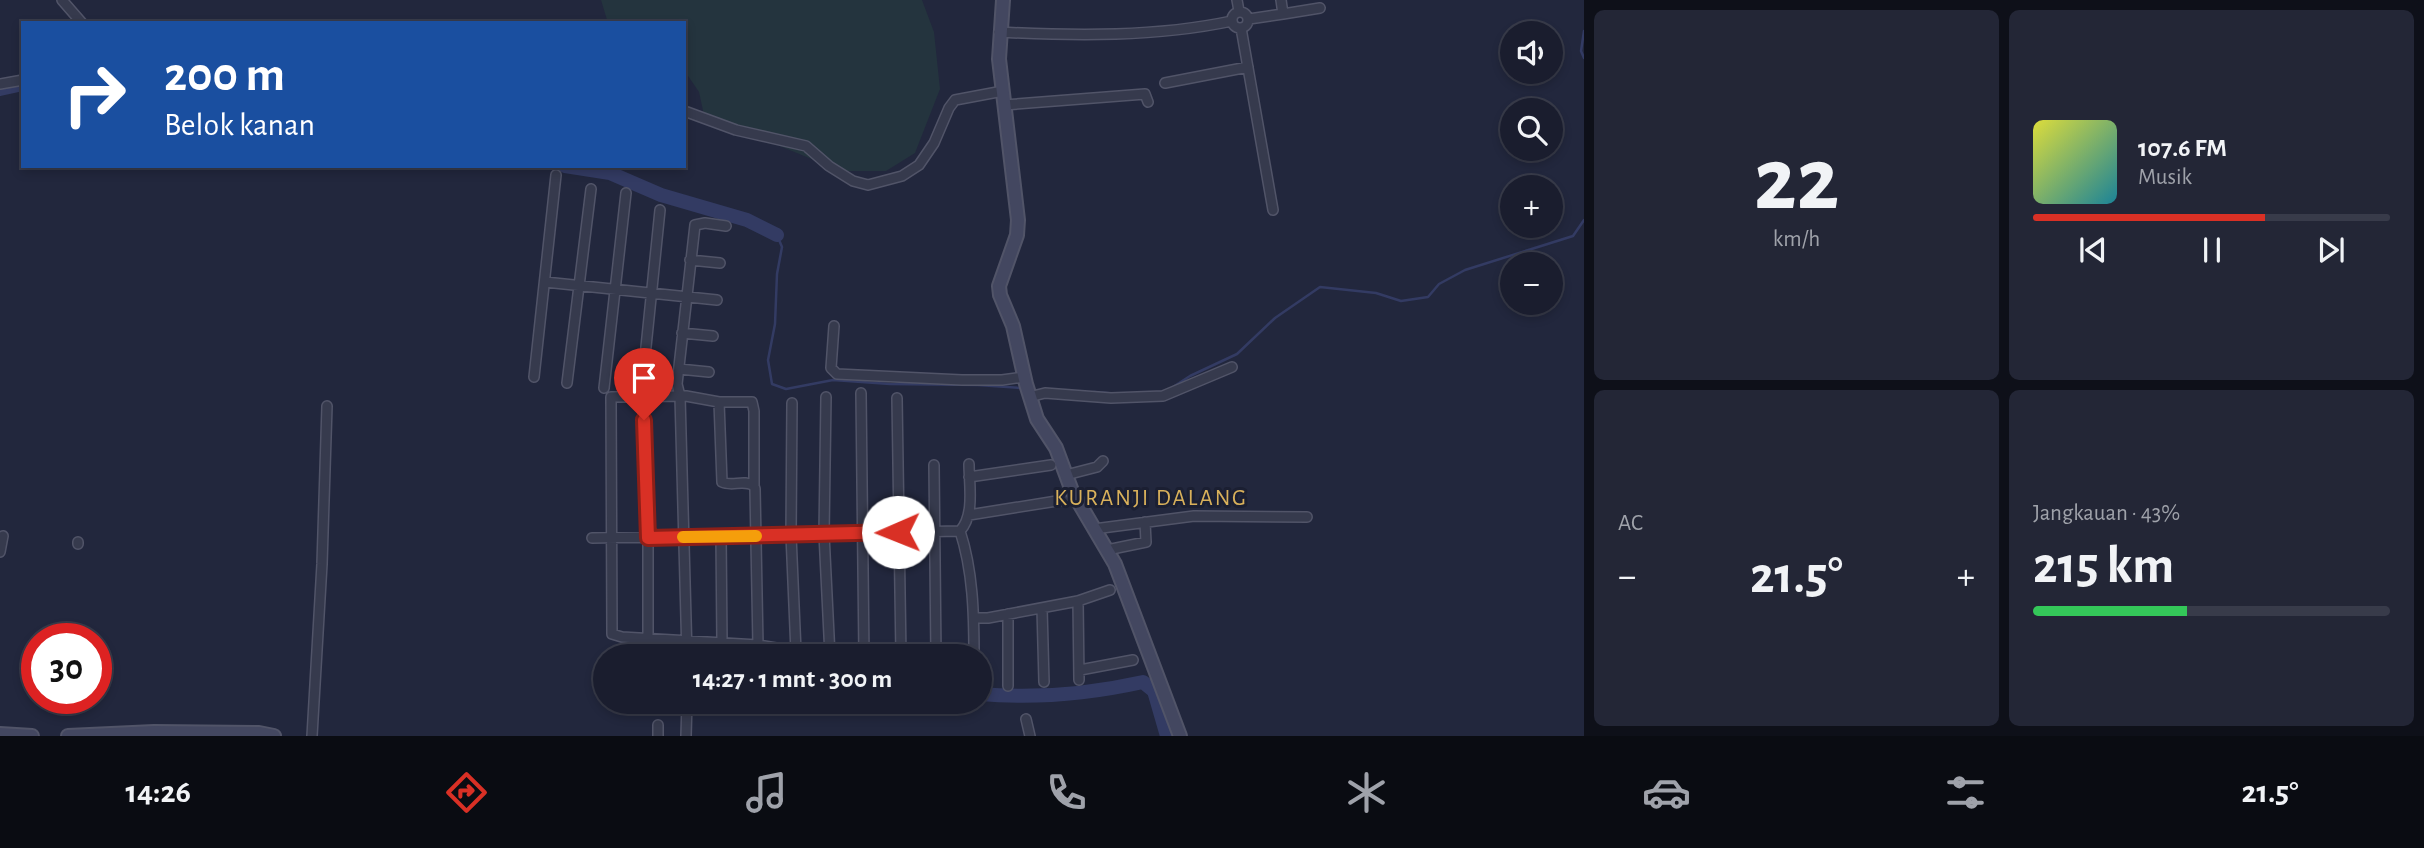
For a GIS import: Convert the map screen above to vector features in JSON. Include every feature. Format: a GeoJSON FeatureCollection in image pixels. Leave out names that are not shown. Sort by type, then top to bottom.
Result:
{"type":"FeatureCollection","features":[{"type":"Feature","properties":{"kind":"street"},"geometry":{"type":"LineString","coordinates":[[62,0],[80,21]]}},
{"type":"Feature","properties":{"kind":"street"},"geometry":{"type":"LineString","coordinates":[[1003,0],[999,49],[1018,220],[1017,234],[999,290],[1013,326],[1027,388],[1043,431],[1056,449],[1066,475],[1107,550],[1149,650],[1180,736]]}},
{"type":"Feature","properties":{"kind":"street"},"geometry":{"type":"LineString","coordinates":[[1237,0],[1239,11]]}},
{"type":"Feature","properties":{"kind":"street"},"geometry":{"type":"LineString","coordinates":[[1281,0],[1283,14]]}},
{"type":"Feature","properties":{"kind":"street"},"geometry":{"type":"LineString","coordinates":[[1249,19],[1320,8]]}},
{"type":"Feature","properties":{"kind":"street"},"geometry":{"type":"LineString","coordinates":[[1231,20],[1233,14],[1239,11],[1245,13],[1249,19]]}},
{"type":"Feature","properties":{"kind":"street"},"geometry":{"type":"LineString","coordinates":[[1231,20],[1235,26],[1241,28],[1247,25],[1249,19]]}},
{"type":"Feature","properties":{"kind":"street"},"geometry":{"type":"LineString","coordinates":[[999,32],[1069,35],[1200,27],[1231,20]]}},
{"type":"Feature","properties":{"kind":"street"},"geometry":{"type":"LineString","coordinates":[[1241,28],[1273,210]]}},
{"type":"Feature","properties":{"kind":"street"},"geometry":{"type":"LineString","coordinates":[[1165,83],[1248,67]]}},
{"type":"Feature","properties":{"kind":"street"},"geometry":{"type":"LineString","coordinates":[[0,84],[21,80]]}},
{"type":"Feature","properties":{"kind":"street"},"geometry":{"type":"LineString","coordinates":[[687,112],[736,130],[806,146],[821,160],[853,181],[874,185],[901,176],[919,165],[934,144],[955,100],[1003,91]]}},
{"type":"Feature","properties":{"kind":"street"},"geometry":{"type":"LineString","coordinates":[[1004,105],[1145,94],[1148,102]]}},
{"type":"Feature","properties":{"kind":"street"},"geometry":{"type":"LineString","coordinates":[[534,377],[556,175]]}},
{"type":"Feature","properties":{"kind":"street"},"geometry":{"type":"LineString","coordinates":[[567,383],[591,189]]}},
{"type":"Feature","properties":{"kind":"street"},"geometry":{"type":"LineString","coordinates":[[604,388],[626,194]]}},
{"type":"Feature","properties":{"kind":"street"},"geometry":{"type":"LineString","coordinates":[[648,638],[648,538],[642,386],[660,210]]}},
{"type":"Feature","properties":{"kind":"street"},"geometry":{"type":"LineString","coordinates":[[687,644],[680,396],[677,384],[685,298],[695,225],[705,223],[726,226]]}},
{"type":"Feature","properties":{"kind":"street"},"geometry":{"type":"LineString","coordinates":[[690,260],[720,263]]}},
{"type":"Feature","properties":{"kind":"street"},"geometry":{"type":"LineString","coordinates":[[545,282],[717,300]]}},
{"type":"Feature","properties":{"kind":"street"},"geometry":{"type":"LineString","coordinates":[[834,326],[831,368],[837,374],[1002,380],[1045,393],[1111,398],[1163,396],[1232,367]]}},
{"type":"Feature","properties":{"kind":"street"},"geometry":{"type":"LineString","coordinates":[[682,333],[713,336]]}},
{"type":"Feature","properties":{"kind":"street"},"geometry":{"type":"LineString","coordinates":[[679,369],[709,372]]}},
{"type":"Feature","properties":{"kind":"street"},"geometry":{"type":"LineString","coordinates":[[861,393],[864,644]]}},
{"type":"Feature","properties":{"kind":"street"},"geometry":{"type":"LineString","coordinates":[[740,644],[616,637],[612,634],[610,399],[614,396],[680,396],[719,402],[752,402],[758,644]]}},
{"type":"Feature","properties":{"kind":"street"},"geometry":{"type":"LineString","coordinates":[[826,397],[824,534],[829,644]]}},
{"type":"Feature","properties":{"kind":"street"},"geometry":{"type":"LineString","coordinates":[[897,398],[901,644]]}},
{"type":"Feature","properties":{"kind":"street"},"geometry":{"type":"LineString","coordinates":[[719,402],[722,482],[747,483],[754,486]]}},
{"type":"Feature","properties":{"kind":"street"},"geometry":{"type":"LineString","coordinates":[[792,403],[791,535],[796,644]]}},
{"type":"Feature","properties":{"kind":"street"},"geometry":{"type":"LineString","coordinates":[[312,736],[322,564],[327,406]]}},
{"type":"Feature","properties":{"kind":"street"},"geometry":{"type":"LineString","coordinates":[[1066,475],[1097,467],[1103,461]]}},
{"type":"Feature","properties":{"kind":"street"},"geometry":{"type":"LineString","coordinates":[[960,531],[969,515],[969,464]]}},
{"type":"Feature","properties":{"kind":"street"},"geometry":{"type":"LineString","coordinates":[[934,465],[936,644]]}},
{"type":"Feature","properties":{"kind":"street"},"geometry":{"type":"LineString","coordinates":[[969,477],[1051,465]]}},
{"type":"Feature","properties":{"kind":"street"},"geometry":{"type":"LineString","coordinates":[[969,515],[1063,500]]}},
{"type":"Feature","properties":{"kind":"street"},"geometry":{"type":"LineString","coordinates":[[1094,529],[1194,516],[1307,517]]}},
{"type":"Feature","properties":{"kind":"street"},"geometry":{"type":"LineString","coordinates":[[1107,550],[1146,542],[1145,522]]}},
{"type":"Feature","properties":{"kind":"street"},"geometry":{"type":"LineString","coordinates":[[592,538],[960,531]]}},
{"type":"Feature","properties":{"kind":"street"},"geometry":{"type":"LineString","coordinates":[[960,531],[965,546],[974,618],[974,644]]}},
{"type":"Feature","properties":{"kind":"street"},"geometry":{"type":"LineString","coordinates":[[0,552],[3,536]]}},
{"type":"Feature","properties":{"kind":"street"},"geometry":{"type":"LineString","coordinates":[[721,536],[722,643]]}},
{"type":"Feature","properties":{"kind":"street"},"geometry":{"type":"LineString","coordinates":[[974,618],[1077,601],[1110,590]]}},
{"type":"Feature","properties":{"kind":"street"},"geometry":{"type":"LineString","coordinates":[[1077,601],[1079,675],[1133,660]]}},
{"type":"Feature","properties":{"kind":"street"},"geometry":{"type":"LineString","coordinates":[[1042,608],[1044,682]]}},
{"type":"Feature","properties":{"kind":"street"},"geometry":{"type":"LineString","coordinates":[[1008,614],[1008,685]]}},
{"type":"Feature","properties":{"kind":"street"},"geometry":{"type":"LineString","coordinates":[[686,736],[687,714]]}},
{"type":"Feature","properties":{"kind":"street"},"geometry":{"type":"LineString","coordinates":[[1026,719],[1030,736]]}},
{"type":"Feature","properties":{"kind":"street"},"geometry":{"type":"LineString","coordinates":[[658,725],[658,736]]}},
{"type":"Feature","properties":{"kind":"street"},"geometry":{"type":"LineString","coordinates":[[0,734],[30,736]]}},
{"type":"Feature","properties":{"kind":"street"},"geometry":{"type":"LineString","coordinates":[[68,736],[274,736]]}},
{"type":"Feature","properties":{"kind":"shaded area"},"geometry":{"type":"Polygon","coordinates":[[[601,0],[922,0],[934,32],[940,89],[915,153],[886,171],[841,171],[704,115],[699,92],[686,73],[686,21],[607,21],[601,0]]]}},
{"type":"Feature","properties":{"kind":"waterway"},"geometry":{"type":"LineString","coordinates":[[1584,31],[1581,51],[1584,58]]}},
{"type":"Feature","properties":{"kind":"waterway"},"geometry":{"type":"LineString","coordinates":[[0,89],[21,84]]}},
{"type":"Feature","properties":{"kind":"waterway"},"geometry":{"type":"LineString","coordinates":[[578,168],[610,173],[661,195],[747,220],[777,235]]}},
{"type":"Feature","properties":{"kind":"waterway"},"geometry":{"type":"LineString","coordinates":[[1173,387],[1237,354],[1275,318],[1320,287],[1376,293],[1401,301],[1428,297],[1439,284],[1465,270],[1573,236],[1584,220]]}},
{"type":"Feature","properties":{"kind":"waterway"},"geometry":{"type":"LineString","coordinates":[[777,235],[782,247],[777,274],[775,324],[768,360],[772,384],[786,389],[833,380],[1021,388]]}},
{"type":"Feature","properties":{"kind":"waterway"},"geometry":{"type":"LineString","coordinates":[[1094,392],[1119,394]]}},
{"type":"Feature","properties":{"kind":"waterway"},"geometry":{"type":"LineString","coordinates":[[992,695],[1062,694],[1143,682],[1154,691],[1167,736]]}},
{"type":"Feature","properties":{"kind":"slow traffic"},"geometry":{"type":"LineString","coordinates":[[683,537],[756,536]]}},
{"type":"Feature","properties":{"kind":"district","name":"KURANJI DALANG"},"geometry":{"type":"Point","coordinates":[1151,497]}},
{"type":"Feature","properties":{"kind":"route"},"geometry":{"type":"LineString","coordinates":[[644,420],[648,538],[898,532]]}}]}
